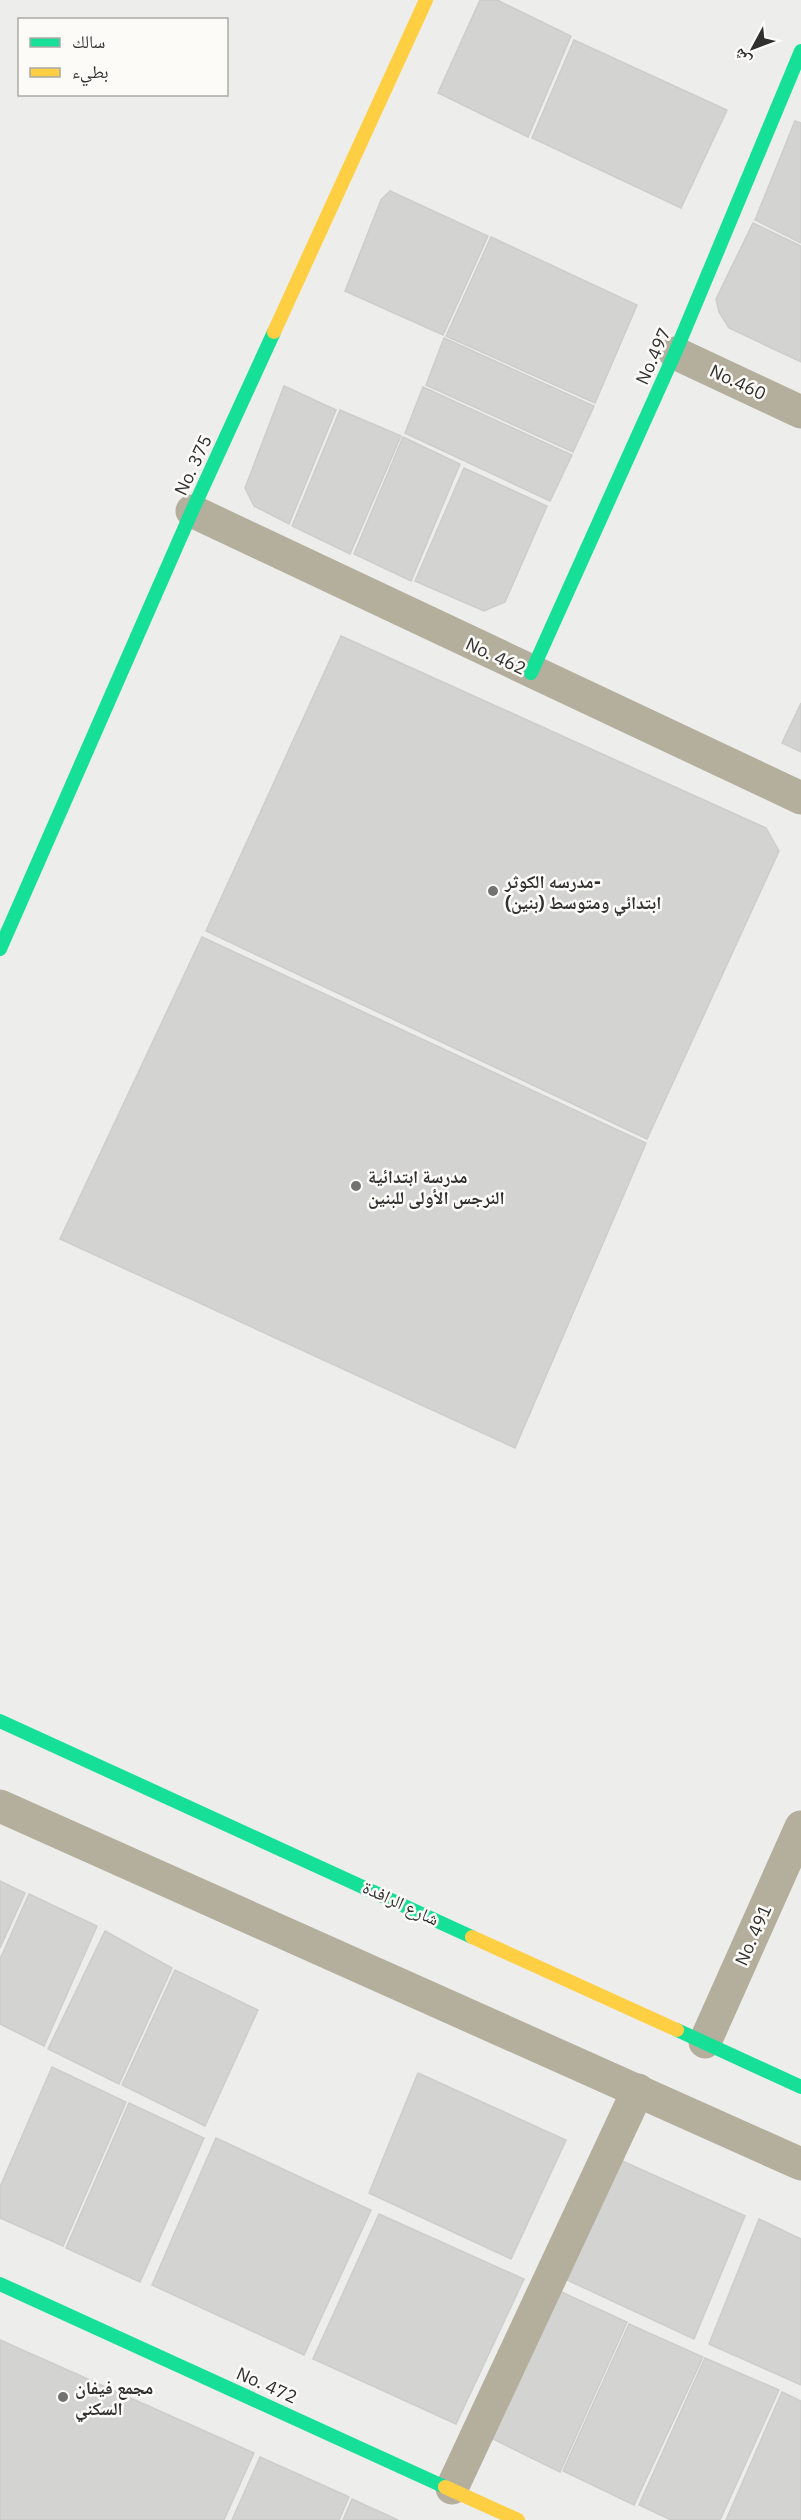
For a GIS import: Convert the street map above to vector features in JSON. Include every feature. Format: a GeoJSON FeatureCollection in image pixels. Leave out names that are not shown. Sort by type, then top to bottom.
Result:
{"type":"FeatureCollection","features":[{"type":"Feature","properties":{"kind":"street","name":"No. 375"},"geometry":{"type":"LineString","coordinates":[[0,949],[192,511],[426,0]]}},
{"type":"Feature","properties":{"kind":"street","name":"No.497"},"geometry":{"type":"LineString","coordinates":[[531,673],[675,353],[801,51]]}},
{"type":"Feature","properties":{"kind":"street","name":"No.460"},"geometry":{"type":"LineString","coordinates":[[675,353],[801,412]]}},
{"type":"Feature","properties":{"kind":"street","name":"No. 462"},"geometry":{"type":"LineString","coordinates":[[192,511],[531,673],[801,798]]}},
{"type":"Feature","properties":{"kind":"street","name":"شارع الرافدة"},"geometry":{"type":"LineString","coordinates":[[0,1721],[801,2087]]}},
{"type":"Feature","properties":{"kind":"street"},"geometry":{"type":"LineString","coordinates":[[0,1806],[801,2164]]}},
{"type":"Feature","properties":{"kind":"street","name":"No. 491"},"geometry":{"type":"LineString","coordinates":[[705,2042],[801,1827]]}},
{"type":"Feature","properties":{"kind":"street"},"geometry":{"type":"LineString","coordinates":[[452,2488],[638,2090]]}},
{"type":"Feature","properties":{"kind":"street","name":"No. 472"},"geometry":{"type":"LineString","coordinates":[[0,2284],[518,2520]]}},
{"type":"Feature","properties":{"kind":"building"},"geometry":{"type":"Polygon","coordinates":[[[480,0],[497,0],[571,36],[528,137],[438,93],[480,0]]]}},
{"type":"Feature","properties":{"kind":"building"},"geometry":{"type":"Polygon","coordinates":[[[574,40],[727,110],[681,208],[532,138],[574,40]]]}},
{"type":"Feature","properties":{"kind":"building"},"geometry":{"type":"Polygon","coordinates":[[[795,121],[801,123],[801,243],[755,220],[795,121]]]}},
{"type":"Feature","properties":{"kind":"building"},"geometry":{"type":"Polygon","coordinates":[[[390,191],[488,236],[443,335],[345,291],[381,200],[390,191]]]}},
{"type":"Feature","properties":{"kind":"building"},"geometry":{"type":"Polygon","coordinates":[[[753,223],[801,246],[801,362],[729,328],[719,312],[716,299],[753,223]]]}},
{"type":"Feature","properties":{"kind":"building"},"geometry":{"type":"Polygon","coordinates":[[[491,237],[637,305],[595,403],[446,336],[491,237]]]}},
{"type":"Feature","properties":{"kind":"building"},"geometry":{"type":"Polygon","coordinates":[[[444,338],[594,406],[573,452],[426,385],[444,338]]]}},
{"type":"Feature","properties":{"kind":"building"},"geometry":{"type":"Polygon","coordinates":[[[284,386],[336,410],[289,524],[254,506],[245,488],[284,386]]]}},
{"type":"Feature","properties":{"kind":"building"},"geometry":{"type":"Polygon","coordinates":[[[423,387],[572,455],[550,501],[405,433],[423,387]]]}},
{"type":"Feature","properties":{"kind":"building"},"geometry":{"type":"Polygon","coordinates":[[[340,410],[401,436],[350,554],[292,526],[340,410]]]}},
{"type":"Feature","properties":{"kind":"building"},"geometry":{"type":"Polygon","coordinates":[[[403,437],[460,464],[411,581],[354,554],[403,437]]]}},
{"type":"Feature","properties":{"kind":"building"},"geometry":{"type":"Polygon","coordinates":[[[464,468],[547,506],[505,602],[484,611],[415,581],[464,468]]]}},
{"type":"Feature","properties":{"kind":"building","name":"مدرسه الكوثر- ابتدائي ومتوسط (بنين)"},"geometry":{"type":"Polygon","coordinates":[[[341,636],[766,828],[779,851],[647,1139],[206,931],[341,636]]]}},
{"type":"Feature","properties":{"kind":"building"},"geometry":{"type":"Polygon","coordinates":[[[801,703],[801,752],[782,743],[801,703]]]}},
{"type":"Feature","properties":{"kind":"building","name":"مدرسة ابتدائية النرجس الأولى للبنين"},"geometry":{"type":"Polygon","coordinates":[[[202,937],[646,1143],[515,1448],[60,1239],[202,937]]]}},
{"type":"Feature","properties":{"kind":"building"},"geometry":{"type":"Polygon","coordinates":[[[0,1881],[25,1893],[0,1948],[0,1881]]]}},
{"type":"Feature","properties":{"kind":"building"},"geometry":{"type":"Polygon","coordinates":[[[29,1894],[97,1926],[44,2046],[0,2024],[0,1959],[29,1894]]]}},
{"type":"Feature","properties":{"kind":"building"},"geometry":{"type":"Polygon","coordinates":[[[105,1931],[172,1968],[119,2084],[48,2049],[105,1931]]]}},
{"type":"Feature","properties":{"kind":"building"},"geometry":{"type":"Polygon","coordinates":[[[175,1970],[258,2010],[205,2126],[122,2085],[175,1970]]]}},
{"type":"Feature","properties":{"kind":"building"},"geometry":{"type":"Polygon","coordinates":[[[52,2067],[126,2102],[63,2246],[0,2218],[0,2187],[52,2067]]]}},
{"type":"Feature","properties":{"kind":"building"},"geometry":{"type":"Polygon","coordinates":[[[418,2073],[566,2140],[511,2259],[369,2193],[418,2073]]]}},
{"type":"Feature","properties":{"kind":"building"},"geometry":{"type":"Polygon","coordinates":[[[129,2103],[204,2138],[140,2282],[66,2248],[129,2103]]]}},
{"type":"Feature","properties":{"kind":"building"},"geometry":{"type":"Polygon","coordinates":[[[216,2138],[371,2210],[304,2355],[152,2285],[216,2138]]]}},
{"type":"Feature","properties":{"kind":"building"},"geometry":{"type":"Polygon","coordinates":[[[620,2160],[745,2216],[694,2339],[567,2280],[620,2160]]]}},
{"type":"Feature","properties":{"kind":"building"},"geometry":{"type":"Polygon","coordinates":[[[379,2214],[524,2279],[456,2424],[313,2359],[379,2214]]]}},
{"type":"Feature","properties":{"kind":"building"},"geometry":{"type":"Polygon","coordinates":[[[759,2219],[801,2239],[801,2385],[709,2344],[759,2219]]]}},
{"type":"Feature","properties":{"kind":"building"},"geometry":{"type":"Polygon","coordinates":[[[555,2289],[627,2322],[560,2472],[489,2437],[555,2289]]]}},
{"type":"Feature","properties":{"kind":"building"},"geometry":{"type":"Polygon","coordinates":[[[629,2324],[703,2357],[634,2505],[563,2471],[629,2324]]]}},
{"type":"Feature","properties":{"kind":"building","name":"مجمع فيفان السكني"},"geometry":{"type":"Polygon","coordinates":[[[0,2340],[254,2453],[224,2520],[0,2520],[0,2340]]]}},
{"type":"Feature","properties":{"kind":"building"},"geometry":{"type":"Polygon","coordinates":[[[705,2358],[779,2390],[720,2520],[671,2520],[639,2505],[705,2358]]]}},
{"type":"Feature","properties":{"kind":"building"},"geometry":{"type":"Polygon","coordinates":[[[782,2392],[801,2401],[801,2520],[726,2520],[782,2392]]]}},
{"type":"Feature","properties":{"kind":"building"},"geometry":{"type":"Polygon","coordinates":[[[260,2457],[349,2497],[339,2520],[232,2520],[260,2457]]]}},
{"type":"Feature","properties":{"kind":"building"},"geometry":{"type":"Polygon","coordinates":[[[352,2499],[398,2520],[343,2520],[352,2499]]]}},
{"type":"Feature","properties":{"kind":"traffic: fast"},"geometry":{"type":"LineString","coordinates":[[531,673],[675,353],[801,51]]}},
{"type":"Feature","properties":{"kind":"traffic: fast"},"geometry":{"type":"LineString","coordinates":[[0,949],[192,511],[274,332]]}},
{"type":"Feature","properties":{"kind":"traffic: fast"},"geometry":{"type":"LineString","coordinates":[[0,1721],[472,1937]]}},
{"type":"Feature","properties":{"kind":"traffic: fast"},"geometry":{"type":"LineString","coordinates":[[677,2030],[801,2087]]}},
{"type":"Feature","properties":{"kind":"traffic: fast"},"geometry":{"type":"LineString","coordinates":[[0,2284],[445,2487]]}},
{"type":"Feature","properties":{"kind":"traffic: slow"},"geometry":{"type":"LineString","coordinates":[[274,332],[426,0]]}},
{"type":"Feature","properties":{"kind":"traffic: slow"},"geometry":{"type":"LineString","coordinates":[[472,1937],[677,2030]]}},
{"type":"Feature","properties":{"kind":"traffic: slow"},"geometry":{"type":"LineString","coordinates":[[445,2487],[518,2520]]}},
{"type":"Feature","properties":{"kind":"place","name":"مدرسه الكوثر- ابتدائي ومتوسط (بنين)"},"geometry":{"type":"Point","coordinates":[493,891]}},
{"type":"Feature","properties":{"kind":"place","name":"مدرسة ابتدائية النرجس الأولى للبنين"},"geometry":{"type":"Point","coordinates":[356,1186]}},
{"type":"Feature","properties":{"kind":"place","name":"مجمع فيفان السكني"},"geometry":{"type":"Point","coordinates":[63,2397]}}]}
